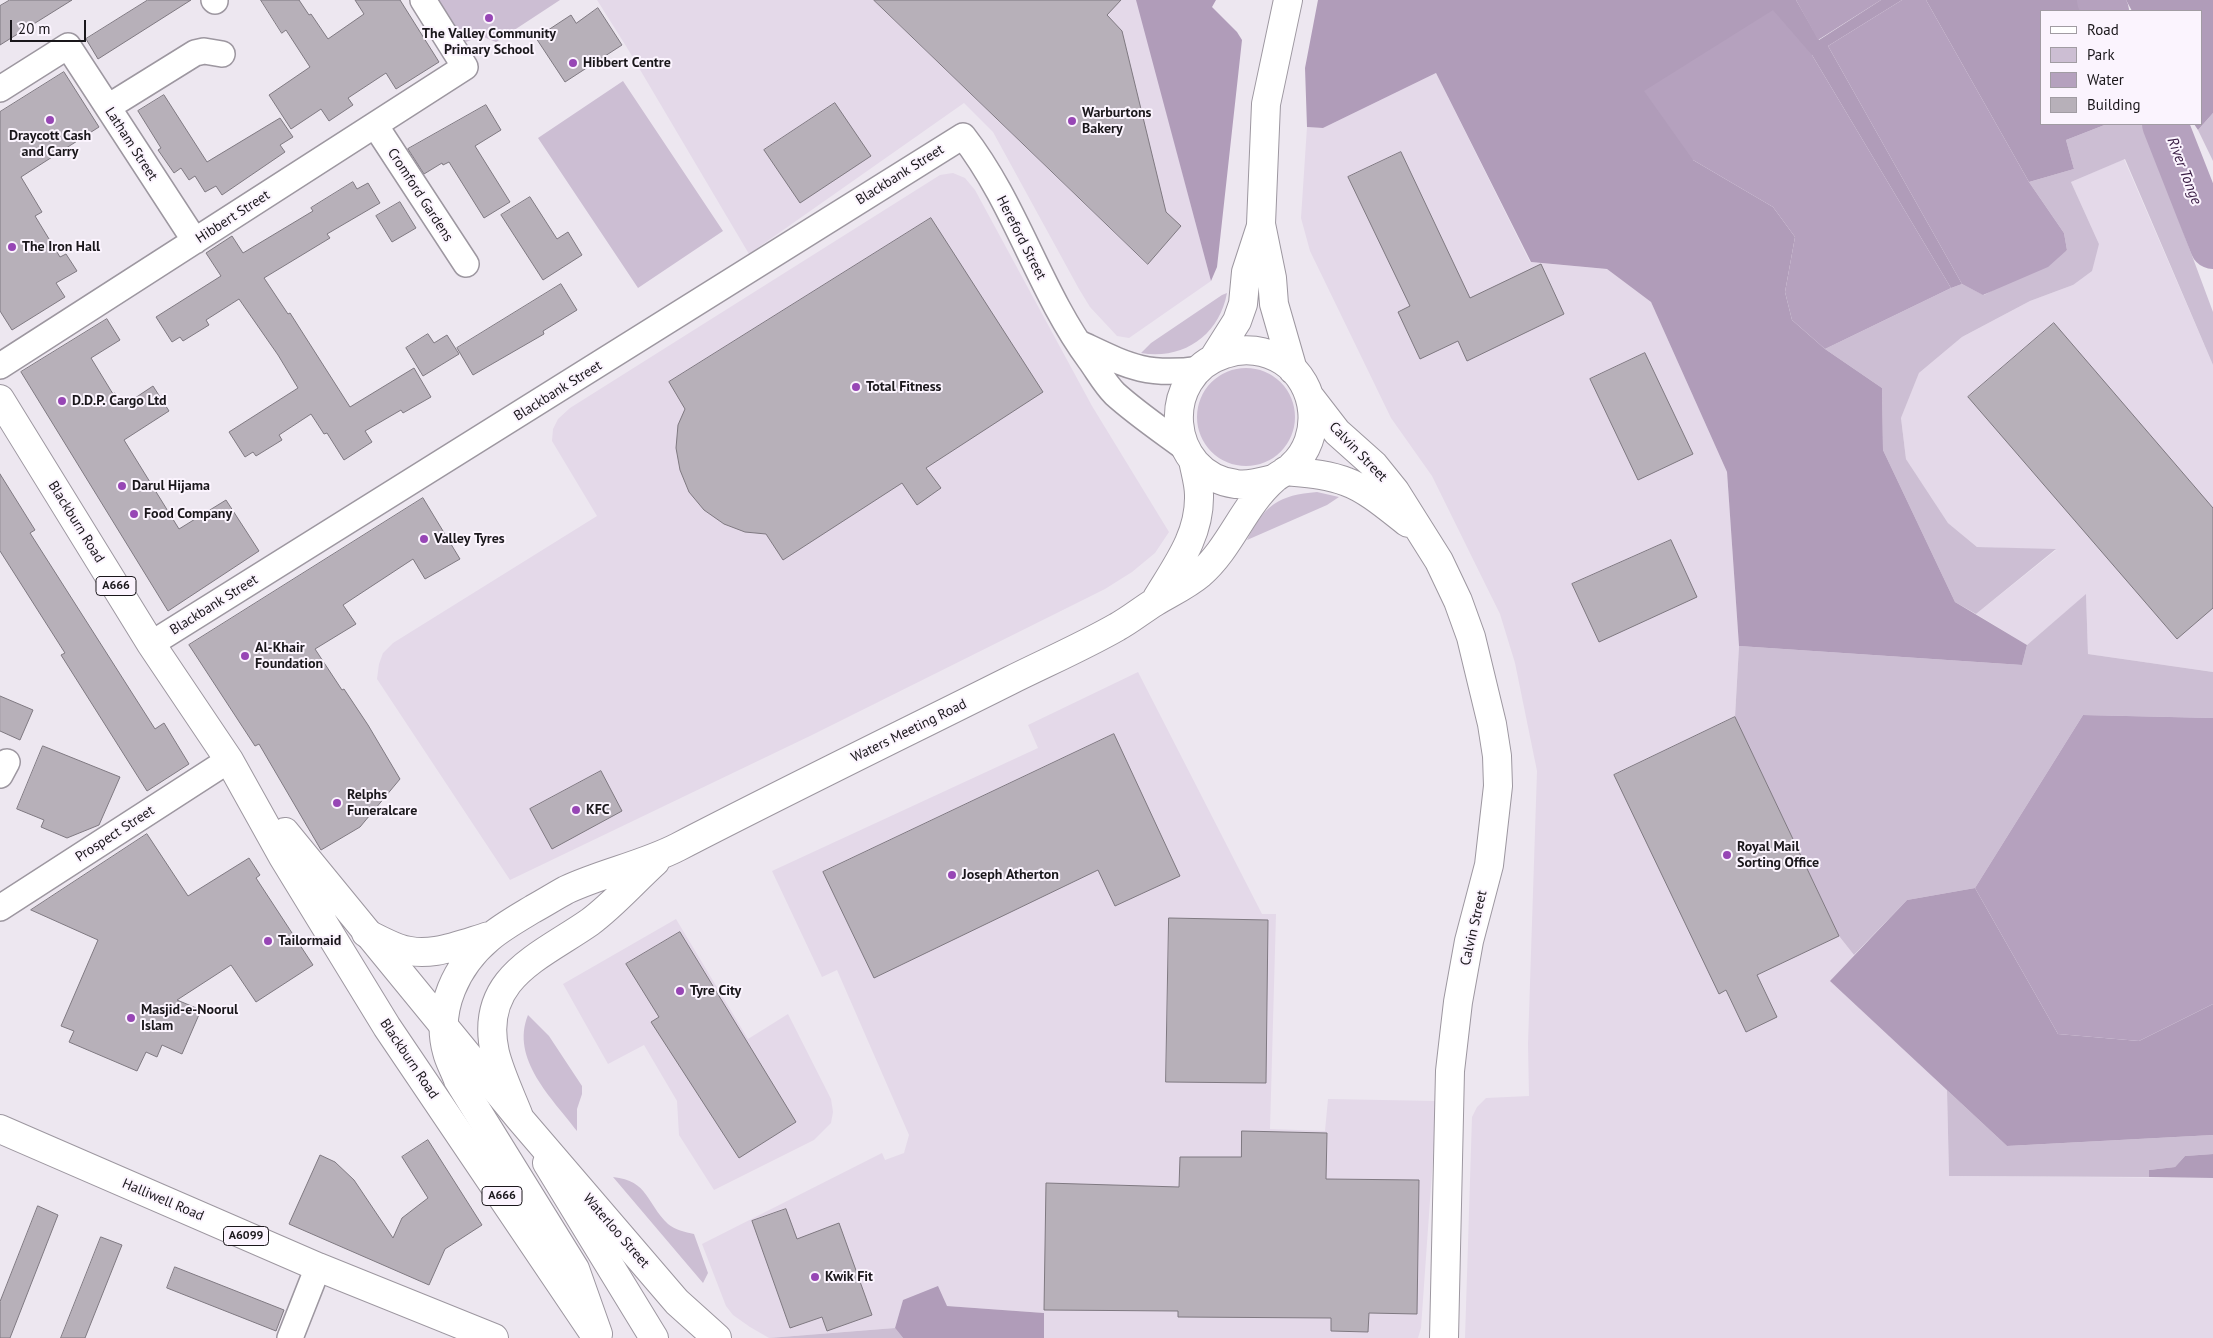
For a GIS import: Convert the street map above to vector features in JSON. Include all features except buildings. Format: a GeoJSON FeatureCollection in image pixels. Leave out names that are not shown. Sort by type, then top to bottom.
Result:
{"type":"FeatureCollection","features":[{"type":"Feature","properties":{"kind":"main road"},"geometry":{"type":"LineString","coordinates":[[1288,0],[1266,104],[1262,224],[1272,278],[1274,304],[1293,370]]}},
{"type":"Feature","properties":{"kind":"main road"},"geometry":{"type":"LineString","coordinates":[[1206,364],[1228,352],[1246,350],[1264,352],[1281,360],[1293,370],[1303,382],[1310,397],[1313,415],[1311,434],[1304,452],[1292,467],[1279,475],[1252,485],[1235,484],[1220,480],[1205,472],[1189,454],[1179,422],[1181,397],[1189,381],[1206,364],[1237,321],[1242,304],[1246,272],[1262,224]]}},
{"type":"Feature","properties":{"kind":"main road","name":"Calvin Street"},"geometry":{"type":"LineString","coordinates":[[1310,397],[1337,432],[1374,465],[1395,491],[1439,561],[1458,601],[1471,637],[1492,724],[1498,786],[1489,865],[1469,941],[1461,984],[1450,1071],[1444,1338]]}},
{"type":"Feature","properties":{"kind":"main road","name":"Blackburn Road"},"geometry":{"type":"LineString","coordinates":[[0,399],[152,644],[232,765],[284,856],[388,1027],[598,1338]]}},
{"type":"Feature","properties":{"kind":"main road","name":"Waters Meeting Road"},"geometry":{"type":"LineString","coordinates":[[1153,604],[1188,547],[1198,519],[1200,494],[1189,454]]}},
{"type":"Feature","properties":{"kind":"main road","name":"Calvin Street"},"geometry":{"type":"LineString","coordinates":[[1279,475],[1320,474],[1348,482],[1383,504],[1421,533]]}},
{"type":"Feature","properties":{"kind":"main road","name":"Waters Meeting Road"},"geometry":{"type":"LineString","coordinates":[[444,1024],[446,1005],[456,978],[470,955],[492,935],[567,890],[663,855],[1119,626],[1198,576],[1223,550],[1246,512],[1279,475]]}},
{"type":"Feature","properties":{"kind":"main road","name":"Blackburn Road"},"geometry":{"type":"LineString","coordinates":[[232,765],[366,933],[444,1024],[520,1119],[654,1338]]}},
{"type":"Feature","properties":{"kind":"main road","name":"Waters Meeting Road"},"geometry":{"type":"LineString","coordinates":[[520,1119],[495,1054],[492,1038],[495,1009],[499,994],[508,981],[521,968],[592,921],[663,855]]}},
{"type":"Feature","properties":{"kind":"main road"},"geometry":{"type":"LineString","coordinates":[[366,933],[398,948],[418,952],[439,951],[492,935]]}},
{"type":"Feature","properties":{"kind":"main road","name":"Blackburn Road"},"geometry":{"type":"LineString","coordinates":[[444,1024],[446,1052],[458,1080],[575,1269],[598,1338]]}},
{"type":"Feature","properties":{"kind":"main road","name":"Waterloo Street"},"geometry":{"type":"LineString","coordinates":[[520,1119],[677,1302],[717,1338]]}},
{"type":"Feature","properties":{"kind":"main road","name":"Halliwell Road"},"geometry":{"type":"LineString","coordinates":[[0,1129],[318,1267],[494,1338]]}},
{"type":"Feature","properties":{"kind":"street","name":"Hibbert Street"},"geometry":{"type":"LineString","coordinates":[[0,366],[465,67],[423,0]]}},
{"type":"Feature","properties":{"kind":"street","name":"Latham Street"},"geometry":{"type":"LineString","coordinates":[[0,89],[68,46],[195,241]]}},
{"type":"Feature","properties":{"kind":"street"},"geometry":{"type":"LineString","coordinates":[[108,107],[195,53],[204,51],[222,54]]}},
{"type":"Feature","properties":{"kind":"street","name":"Cromford Gardens"},"geometry":{"type":"LineString","coordinates":[[375,125],[466,264]]}},
{"type":"Feature","properties":{"kind":"street","name":"Hereford Street"},"geometry":{"type":"LineString","coordinates":[[963,136],[992,178],[1056,307],[1076,342],[1114,393],[1189,454]]}},
{"type":"Feature","properties":{"kind":"street","name":"Blackbank Street"},"geometry":{"type":"LineString","coordinates":[[152,644],[963,136]]}},
{"type":"Feature","properties":{"kind":"street"},"geometry":{"type":"LineString","coordinates":[[1076,342],[1128,366],[1143,370],[1161,372],[1206,364]]}},
{"type":"Feature","properties":{"kind":"street","name":"Prospect Street"},"geometry":{"type":"LineString","coordinates":[[0,908],[232,765]]}},
{"type":"Feature","properties":{"kind":"street"},"geometry":{"type":"LineString","coordinates":[[290,1338],[318,1267]]}},
{"type":"Feature","properties":{"kind":"shaded area"},"geometry":{"type":"Polygon","coordinates":[[[597,0],[1137,0],[1211,281],[1129,338],[1117,336],[1090,307],[1079,289],[993,132],[964,103],[749,254],[597,0]]]}},
{"type":"Feature","properties":{"kind":"shaded area"},"geometry":{"type":"Polygon","coordinates":[[[1136,0],[1216,0],[1212,7],[1237,32],[1242,40],[1217,267],[1211,281],[1136,0]]]}},
{"type":"Feature","properties":{"kind":"shaded area"},"geometry":{"type":"Polygon","coordinates":[[[1318,0],[1796,0],[1819,40],[1881,0],[1902,0],[1828,46],[1962,284],[1951,288],[1812,55],[1693,160],[1773,207],[1795,237],[1785,292],[1792,320],[1825,349],[1882,388],[1883,450],[1955,602],[2027,645],[2022,665],[1739,646],[1727,472],[1651,302],[1607,269],[1531,262],[1436,73],[1323,128],[1307,127],[1305,68],[1318,0]]]}},
{"type":"Feature","properties":{"kind":"shaded area"},"geometry":{"type":"Polygon","coordinates":[[[1926,0],[2077,0],[2082,10],[2040,10],[2040,125],[2104,125],[2066,140],[2074,169],[2029,182],[1926,0]]]}},
{"type":"Feature","properties":{"kind":"shaded area"},"geometry":{"type":"Polygon","coordinates":[[[2126,0],[2213,0],[2213,113],[2203,124],[2203,10],[2131,10],[2126,0]]]}},
{"type":"Feature","properties":{"kind":"shaded area"},"geometry":{"type":"Polygon","coordinates":[[[1436,73],[1530,262],[1607,269],[1651,302],[1727,472],[1739,646],[1735,717],[1839,936],[1854,955],[1831,981],[1947,1090],[1949,1176],[2213,1178],[2213,1338],[1465,1338],[1472,1117],[1477,1107],[1486,1098],[1529,1096],[1528,1044],[1537,771],[1515,663],[1500,614],[1432,476],[1391,418],[1310,251],[1301,218],[1307,127],[1323,128],[1436,73]]]}},
{"type":"Feature","properties":{"kind":"shaded area"},"geometry":{"type":"Polygon","coordinates":[[[2195,125],[2202,125],[2198,130],[2195,125]]]}},
{"type":"Feature","properties":{"kind":"shaded area"},"geometry":{"type":"Polygon","coordinates":[[[2124,159],[2213,365],[2213,672],[2088,654],[2086,595],[2027,645],[1976,614],[2056,550],[1977,547],[1948,523],[1906,459],[1901,418],[1919,373],[1962,337],[2030,301],[2073,285],[2099,244],[2071,182],[2124,159]]]}},
{"type":"Feature","properties":{"kind":"shaded area"},"geometry":{"type":"Polygon","coordinates":[[[953,173],[965,178],[975,190],[1092,406],[1169,532],[1155,553],[1132,572],[1105,589],[812,735],[510,880],[377,679],[383,653],[393,643],[597,516],[552,441],[553,429],[558,419],[570,408],[940,175],[953,173]]]}},
{"type":"Feature","properties":{"kind":"shaded area"},"geometry":{"type":"Polygon","coordinates":[[[1138,672],[1262,914],[1276,914],[1270,1129],[1325,1131],[1328,1099],[1437,1101],[1421,1328],[1418,1338],[1044,1338],[1044,1313],[947,1306],[903,1300],[895,1328],[769,1338],[733,1315],[726,1306],[702,1244],[882,1153],[885,1160],[904,1153],[909,1135],[837,970],[822,977],[772,871],[1038,748],[1028,725],[1138,672]]]}},
{"type":"Feature","properties":{"kind":"shaded area"},"geometry":{"type":"Polygon","coordinates":[[[1975,888],[2058,1034],[2139,1041],[2213,1004],[2213,1135],[2007,1146],[1830,981],[1907,900],[1975,888]]]}},
{"type":"Feature","properties":{"kind":"shaded area"},"geometry":{"type":"Polygon","coordinates":[[[676,919],[748,1039],[788,1014],[831,1099],[833,1112],[831,1123],[814,1140],[714,1190],[679,1135],[677,1101],[644,1045],[608,1064],[563,984],[676,919]]]}},
{"type":"Feature","properties":{"kind":"shaded area"},"geometry":{"type":"Polygon","coordinates":[[[2213,1154],[2213,1178],[2149,1177],[2149,1170],[2175,1167],[2185,1156],[2213,1154]]]}},
{"type":"Feature","properties":{"kind":"shaded area"},"geometry":{"type":"Polygon","coordinates":[[[938,1286],[947,1306],[1044,1313],[1044,1338],[903,1338],[895,1328],[903,1300],[938,1286]]]}},
{"type":"Feature","properties":{"kind":"green space"},"geometry":{"type":"Polygon","coordinates":[[[437,0],[560,0],[496,42],[481,36],[466,42],[437,0]]]}},
{"type":"Feature","properties":{"kind":"green space"},"geometry":{"type":"Polygon","coordinates":[[[623,81],[723,231],[638,288],[538,138],[623,81]]]}},
{"type":"Feature","properties":{"kind":"green space"},"geometry":{"type":"Polygon","coordinates":[[[2213,113],[2213,161],[2198,130],[2213,113]]]}},
{"type":"Feature","properties":{"kind":"green space"},"geometry":{"type":"Polygon","coordinates":[[[2104,125],[2143,125],[2213,312],[2213,365],[2125,159],[2071,182],[2099,244],[2092,271],[2073,285],[2030,301],[1962,337],[1919,373],[1901,418],[1906,459],[1948,523],[1977,547],[2056,549],[1976,614],[1955,602],[1883,450],[1882,388],[1825,349],[1962,284],[1984,295],[2067,250],[2064,233],[2029,182],[2074,169],[2066,140],[2104,125]]]}},
{"type":"Feature","properties":{"kind":"green space"},"geometry":{"type":"Polygon","coordinates":[[[1227,293],[1223,308],[1216,322],[1197,342],[1171,353],[1141,353],[1151,343],[1227,293]]]}},
{"type":"Feature","properties":{"kind":"green space"},"geometry":{"type":"Polygon","coordinates":[[[1246,368],[1265,371],[1281,382],[1292,398],[1295,417],[1292,436],[1281,452],[1265,463],[1246,466],[1227,463],[1211,452],[1200,436],[1197,417],[1200,398],[1211,382],[1227,371],[1246,368]]]}},
{"type":"Feature","properties":{"kind":"green space"},"geometry":{"type":"Polygon","coordinates":[[[1317,492],[1339,497],[1327,505],[1247,540],[1260,518],[1274,504],[1292,496],[1317,492]]]}},
{"type":"Feature","properties":{"kind":"green space"},"geometry":{"type":"Polygon","coordinates":[[[2086,594],[2088,654],[2213,672],[2213,718],[2083,715],[1975,888],[1907,900],[1854,955],[1839,936],[1735,717],[1739,646],[2022,665],[2027,645],[2086,594]]]}},
{"type":"Feature","properties":{"kind":"green space"},"geometry":{"type":"Polygon","coordinates":[[[528,1015],[549,1036],[582,1086],[582,1094],[577,1109],[577,1131],[536,1077],[529,1062],[525,1047],[524,1031],[528,1015]]]}},
{"type":"Feature","properties":{"kind":"green space"},"geometry":{"type":"Polygon","coordinates":[[[1947,1090],[2007,1146],[2213,1135],[2213,1154],[2185,1156],[2175,1167],[2149,1170],[2149,1177],[1949,1176],[1947,1090]]]}},
{"type":"Feature","properties":{"kind":"green space"},"geometry":{"type":"Polygon","coordinates":[[[613,1177],[634,1183],[646,1194],[668,1224],[684,1232],[694,1234],[708,1273],[703,1283],[613,1177]]]}},
{"type":"Feature","properties":{"kind":"green space"},"geometry":{"type":"Polygon","coordinates":[[[895,1328],[903,1338],[769,1338],[895,1328]]]}},
{"type":"Feature","properties":{"kind":"water"},"geometry":{"type":"Polygon","coordinates":[[[1796,0],[1881,0],[1818,40],[1796,0]]]}},
{"type":"Feature","properties":{"kind":"water"},"geometry":{"type":"Polygon","coordinates":[[[1902,0],[1926,0],[2029,182],[2064,233],[2067,250],[2048,267],[1983,295],[1962,284],[1828,46],[1902,0]]]}},
{"type":"Feature","properties":{"kind":"water"},"geometry":{"type":"Polygon","coordinates":[[[1773,10],[1812,55],[1951,288],[1825,349],[1792,320],[1785,292],[1795,237],[1773,207],[1693,160],[1644,91],[1773,10]]]}},
{"type":"Feature","properties":{"kind":"water"},"geometry":{"type":"Polygon","coordinates":[[[2083,715],[2213,718],[2213,1004],[2139,1041],[2058,1034],[1975,888],[2083,715]]]}},
{"type":"Feature","properties":{"kind":"waterway","name":"River Tonge"},"geometry":{"type":"LineString","coordinates":[[2100,0],[2105,10]]}},
{"type":"Feature","properties":{"kind":"waterway","name":"River Tonge"},"geometry":{"type":"LineString","coordinates":[[2165,125],[2213,246]]}},
{"type":"Feature","properties":{"kind":"place","name":"The Valley Community Primary School"},"geometry":{"type":"Point","coordinates":[489,18]}},
{"type":"Feature","properties":{"kind":"place","name":"Hibbert Centre"},"geometry":{"type":"Point","coordinates":[573,63]}},
{"type":"Feature","properties":{"kind":"place","name":"Draycott Cash and Carry"},"geometry":{"type":"Point","coordinates":[50,120]}},
{"type":"Feature","properties":{"kind":"place","name":"Warburtons Bakery"},"geometry":{"type":"Point","coordinates":[1072,121]}},
{"type":"Feature","properties":{"kind":"place","name":"The Iron Hall"},"geometry":{"type":"Point","coordinates":[12,247]}},
{"type":"Feature","properties":{"kind":"place","name":"Total Fitness"},"geometry":{"type":"Point","coordinates":[856,387]}},
{"type":"Feature","properties":{"kind":"place","name":"D.D.P. Cargo Ltd"},"geometry":{"type":"Point","coordinates":[62,401]}},
{"type":"Feature","properties":{"kind":"place","name":"Darul Hijama"},"geometry":{"type":"Point","coordinates":[122,486]}},
{"type":"Feature","properties":{"kind":"place","name":"Food Company"},"geometry":{"type":"Point","coordinates":[134,514]}},
{"type":"Feature","properties":{"kind":"place","name":"Valley Tyres"},"geometry":{"type":"Point","coordinates":[424,539]}},
{"type":"Feature","properties":{"kind":"place","name":"Al-Khair Foundation"},"geometry":{"type":"Point","coordinates":[245,656]}},
{"type":"Feature","properties":{"kind":"place","name":"Relphs Funeralcare"},"geometry":{"type":"Point","coordinates":[337,803]}},
{"type":"Feature","properties":{"kind":"place","name":"KFC"},"geometry":{"type":"Point","coordinates":[576,810]}},
{"type":"Feature","properties":{"kind":"place","name":"Royal Mail Sorting Office"},"geometry":{"type":"Point","coordinates":[1727,855]}},
{"type":"Feature","properties":{"kind":"place","name":"Joseph Atherton"},"geometry":{"type":"Point","coordinates":[952,875]}},
{"type":"Feature","properties":{"kind":"place","name":"Tailormaid"},"geometry":{"type":"Point","coordinates":[268,941]}},
{"type":"Feature","properties":{"kind":"place","name":"Tyre City"},"geometry":{"type":"Point","coordinates":[680,991]}},
{"type":"Feature","properties":{"kind":"place","name":"Masjid-e-Noorul Islam"},"geometry":{"type":"Point","coordinates":[131,1018]}},
{"type":"Feature","properties":{"kind":"place","name":"Kwik Fit"},"geometry":{"type":"Point","coordinates":[815,1277]}}]}
